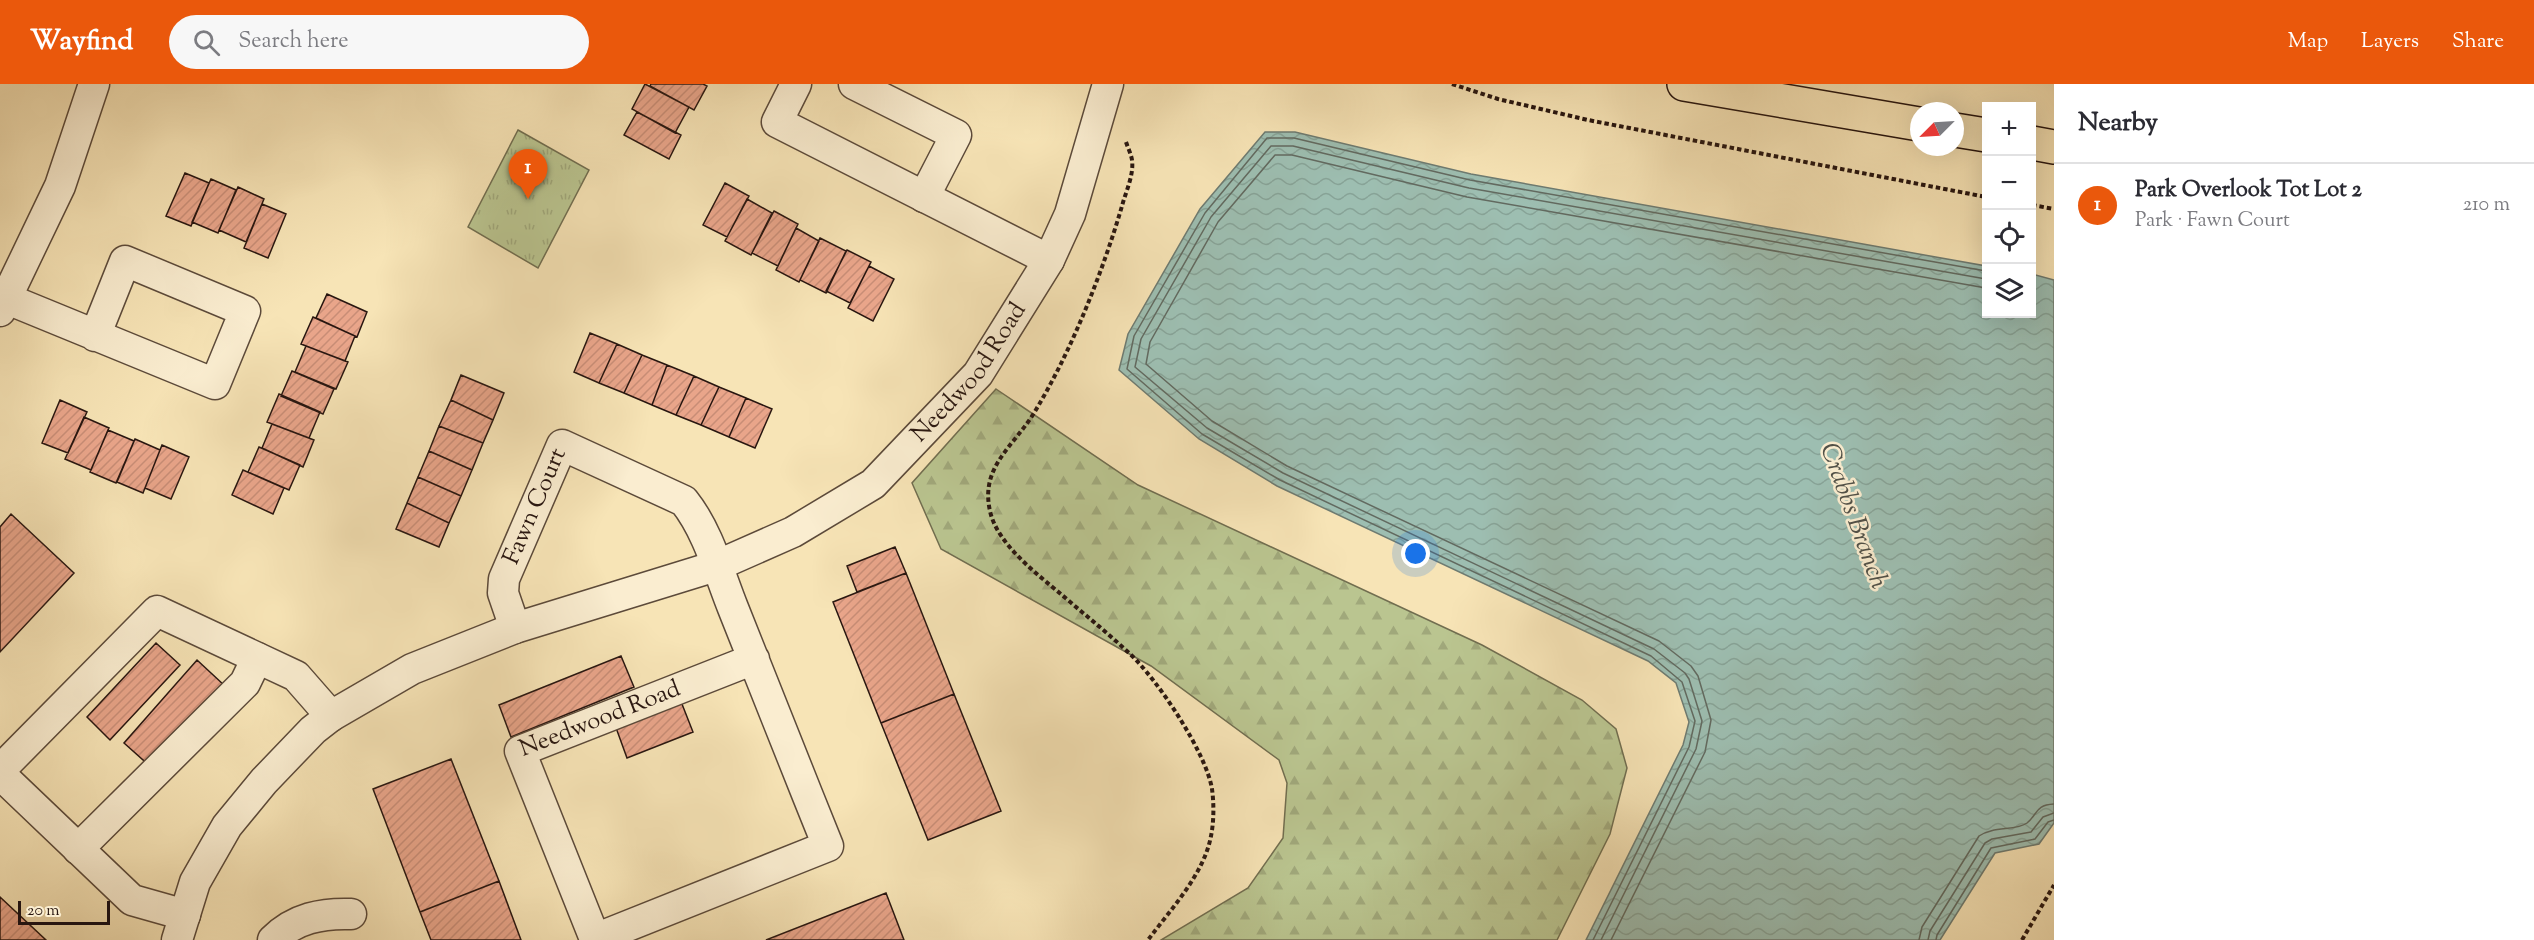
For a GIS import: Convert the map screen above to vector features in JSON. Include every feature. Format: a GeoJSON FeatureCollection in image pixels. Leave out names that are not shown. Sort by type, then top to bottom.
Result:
{"type":"FeatureCollection","features":[{"type":"Feature","properties":{"kind":"main road"},"geometry":{"type":"LineString","coordinates":[[1684,84],[1910,122]]}},
{"type":"Feature","properties":{"kind":"main road"},"geometry":{"type":"LineString","coordinates":[[1964,131],[1982,134]]}},
{"type":"Feature","properties":{"kind":"main road"},"geometry":{"type":"LineString","coordinates":[[2036,144],[2054,147]]}},
{"type":"Feature","properties":{"kind":"street"},"geometry":{"type":"LineString","coordinates":[[94,84],[60,186],[2,302],[215,384],[245,311],[125,261],[95,336]]}},
{"type":"Feature","properties":{"kind":"street"},"geometry":{"type":"LineString","coordinates":[[796,84],[777,122],[1048,260]]}},
{"type":"Feature","properties":{"kind":"street"},"geometry":{"type":"LineString","coordinates":[[854,84],[956,135],[924,197]]}},
{"type":"Feature","properties":{"kind":"street","name":"Needwood Road"},"geometry":{"type":"LineString","coordinates":[[331,716],[296,676],[157,611],[0,772],[132,900],[181,927],[195,882],[227,826],[288,756],[313,730],[331,716],[411,669],[515,628],[716,566],[793,532],[873,484],[978,374],[1048,260],[1070,214],[1108,84]]}},
{"type":"Feature","properties":{"kind":"street","name":"Fawn Court"},"geometry":{"type":"LineString","coordinates":[[515,628],[503,593],[504,579],[562,445],[684,501],[694,514],[716,566]]}},
{"type":"Feature","properties":{"kind":"street","name":"Needwood Road"},"geometry":{"type":"LineString","coordinates":[[716,566],[754,659],[828,846],[595,939],[520,751],[754,659]]}},
{"type":"Feature","properties":{"kind":"street"},"geometry":{"type":"LineString","coordinates":[[78,849],[245,683],[257,658]]}},
{"type":"Feature","properties":{"kind":"street"},"geometry":{"type":"LineString","coordinates":[[273,940],[299,921],[325,913],[351,915]]}},
{"type":"Feature","properties":{"kind":"path"},"geometry":{"type":"LineString","coordinates":[[1452,84],[1498,99],[1588,120],[1982,196]]}},
{"type":"Feature","properties":{"kind":"path"},"geometry":{"type":"LineString","coordinates":[[1126,142],[1132,160],[1131,177],[1113,236],[1091,295],[1033,414],[994,467],[988,483],[987,498],[994,526],[1003,541],[1053,588],[1132,655],[1164,696],[1203,762],[1212,788],[1211,837],[1201,864],[1149,940]]}},
{"type":"Feature","properties":{"kind":"path"},"geometry":{"type":"LineString","coordinates":[[2036,206],[2054,209]]}},
{"type":"Feature","properties":{"kind":"path"},"geometry":{"type":"LineString","coordinates":[[2022,940],[2054,885]]}},
{"type":"Feature","properties":{"kind":"green space"},"geometry":{"type":"Polygon","coordinates":[[[518,130],[589,170],[538,268],[468,227],[518,130]]]}},
{"type":"Feature","properties":{"kind":"green space"},"geometry":{"type":"Polygon","coordinates":[[[996,389],[1138,485],[1482,645],[1582,700],[1616,729],[1627,768],[1610,834],[1557,940],[1161,940],[1248,888],[1283,838],[1287,783],[1279,760],[1151,666],[941,549],[912,483],[996,389]]]}},
{"type":"Feature","properties":{"kind":"water","name":"Crabbs Branch"},"geometry":{"type":"Polygon","coordinates":[[[1265,132],[1295,132],[1471,174],[1982,265],[1982,318],[2036,318],[2036,275],[2054,280],[2054,823],[2039,844],[1995,853],[1940,940],[1586,940],[1683,745],[1689,722],[1676,683],[1648,661],[1277,486],[1199,439],[1119,370],[1128,334],[1200,209],[1265,132]]]}},
{"type":"Feature","properties":{"kind":"building"},"geometry":{"type":"Polygon","coordinates":[[[645,84],[689,107],[675,133],[632,109],[645,84]]]}},
{"type":"Feature","properties":{"kind":"building"},"geometry":{"type":"Polygon","coordinates":[[[651,84],[703,84],[707,86],[694,110],[650,86],[651,84]]]}},
{"type":"Feature","properties":{"kind":"building"},"geometry":{"type":"Polygon","coordinates":[[[637,112],[681,135],[669,159],[624,135],[637,112]]]}},
{"type":"Feature","properties":{"kind":"building"},"geometry":{"type":"Polygon","coordinates":[[[185,173],[209,183],[191,226],[166,216],[185,173]]]}},
{"type":"Feature","properties":{"kind":"building"},"geometry":{"type":"Polygon","coordinates":[[[211,179],[236,190],[218,233],[192,222],[211,179]]]}},
{"type":"Feature","properties":{"kind":"building"},"geometry":{"type":"Polygon","coordinates":[[[725,183],[749,196],[727,237],[703,225],[725,183]]]}},
{"type":"Feature","properties":{"kind":"building"},"geometry":{"type":"Polygon","coordinates":[[[238,187],[264,199],[246,242],[219,230],[238,187]]]}},
{"type":"Feature","properties":{"kind":"building"},"geometry":{"type":"Polygon","coordinates":[[[747,199],[772,213],[751,255],[725,241],[747,199]]]}},
{"type":"Feature","properties":{"kind":"building"},"geometry":{"type":"Polygon","coordinates":[[[262,204],[286,214],[268,258],[244,248],[262,204]]]}},
{"type":"Feature","properties":{"kind":"building"},"geometry":{"type":"Polygon","coordinates":[[[774,211],[798,224],[778,266],[752,253],[774,211]]]}},
{"type":"Feature","properties":{"kind":"building"},"geometry":{"type":"Polygon","coordinates":[[[796,228],[819,241],[799,282],[776,270],[796,228]]]}},
{"type":"Feature","properties":{"kind":"building"},"geometry":{"type":"Polygon","coordinates":[[[820,238],[846,251],[826,293],[800,280],[820,238]]]}},
{"type":"Feature","properties":{"kind":"building"},"geometry":{"type":"Polygon","coordinates":[[[847,250],[871,262],[850,303],[826,291],[847,250]]]}},
{"type":"Feature","properties":{"kind":"building"},"geometry":{"type":"Polygon","coordinates":[[[869,266],[894,279],[873,321],[848,308],[869,266]]]}},
{"type":"Feature","properties":{"kind":"building"},"geometry":{"type":"Polygon","coordinates":[[[327,294],[367,312],[357,337],[316,318],[327,294]]]}},
{"type":"Feature","properties":{"kind":"building"},"geometry":{"type":"Polygon","coordinates":[[[313,317],[355,336],[345,361],[301,344],[313,317]]]}},
{"type":"Feature","properties":{"kind":"building"},"geometry":{"type":"Polygon","coordinates":[[[590,333],[617,344],[599,383],[574,372],[590,333]]]}},
{"type":"Feature","properties":{"kind":"building"},"geometry":{"type":"Polygon","coordinates":[[[617,344],[642,355],[624,393],[599,383],[617,344]]]}},
{"type":"Feature","properties":{"kind":"building"},"geometry":{"type":"Polygon","coordinates":[[[306,346],[348,362],[336,389],[295,372],[306,346]]]}},
{"type":"Feature","properties":{"kind":"building"},"geometry":{"type":"Polygon","coordinates":[[[642,355],[667,365],[652,405],[624,393],[642,355]]]}},
{"type":"Feature","properties":{"kind":"building"},"geometry":{"type":"Polygon","coordinates":[[[667,365],[694,376],[676,415],[652,405],[667,365]]]}},
{"type":"Feature","properties":{"kind":"building"},"geometry":{"type":"Polygon","coordinates":[[[292,371],[334,389],[323,414],[281,396],[292,371]]]}},
{"type":"Feature","properties":{"kind":"building"},"geometry":{"type":"Polygon","coordinates":[[[461,375],[504,393],[493,420],[451,400],[461,375]]]}},
{"type":"Feature","properties":{"kind":"building"},"geometry":{"type":"Polygon","coordinates":[[[694,376],[719,387],[701,425],[676,415],[694,376]]]}},
{"type":"Feature","properties":{"kind":"building"},"geometry":{"type":"Polygon","coordinates":[[[719,387],[746,398],[729,437],[701,425],[719,387]]]}},
{"type":"Feature","properties":{"kind":"building"},"geometry":{"type":"Polygon","coordinates":[[[279,394],[320,412],[309,438],[267,422],[279,394]]]}},
{"type":"Feature","properties":{"kind":"building"},"geometry":{"type":"Polygon","coordinates":[[[746,398],[772,409],[755,448],[729,437],[746,398]]]}},
{"type":"Feature","properties":{"kind":"building"},"geometry":{"type":"Polygon","coordinates":[[[60,400],[87,412],[68,453],[42,443],[60,400]]]}},
{"type":"Feature","properties":{"kind":"building"},"geometry":{"type":"Polygon","coordinates":[[[451,400],[493,420],[483,443],[439,426],[451,400]]]}},
{"type":"Feature","properties":{"kind":"building"},"geometry":{"type":"Polygon","coordinates":[[[84,417],[109,428],[91,470],[65,459],[84,417]]]}},
{"type":"Feature","properties":{"kind":"building"},"geometry":{"type":"Polygon","coordinates":[[[272,424],[314,440],[303,467],[262,448],[272,424]]]}},
{"type":"Feature","properties":{"kind":"building"},"geometry":{"type":"Polygon","coordinates":[[[439,426],[483,443],[472,470],[429,451],[439,426]]]}},
{"type":"Feature","properties":{"kind":"building"},"geometry":{"type":"Polygon","coordinates":[[[108,430],[134,441],[116,483],[90,472],[108,430]]]}},
{"type":"Feature","properties":{"kind":"building"},"geometry":{"type":"Polygon","coordinates":[[[135,439],[160,450],[143,493],[117,482],[135,439]]]}},
{"type":"Feature","properties":{"kind":"building"},"geometry":{"type":"Polygon","coordinates":[[[162,445],[189,457],[171,499],[145,488],[162,445]]]}},
{"type":"Feature","properties":{"kind":"building"},"geometry":{"type":"Polygon","coordinates":[[[259,447],[300,465],[289,490],[248,472],[259,447]]]}},
{"type":"Feature","properties":{"kind":"building"},"geometry":{"type":"Polygon","coordinates":[[[429,451],[472,470],[461,496],[418,477],[429,451]]]}},
{"type":"Feature","properties":{"kind":"building"},"geometry":{"type":"Polygon","coordinates":[[[243,470],[284,488],[273,514],[232,495],[243,470]]]}},
{"type":"Feature","properties":{"kind":"building"},"geometry":{"type":"Polygon","coordinates":[[[418,477],[461,496],[449,523],[407,503],[418,477]]]}},
{"type":"Feature","properties":{"kind":"building"},"geometry":{"type":"Polygon","coordinates":[[[407,503],[449,523],[439,547],[396,529],[407,503]]]}},
{"type":"Feature","properties":{"kind":"building"},"geometry":{"type":"Polygon","coordinates":[[[11,514],[74,573],[0,652],[0,527],[11,514]]]}},
{"type":"Feature","properties":{"kind":"building"},"geometry":{"type":"Polygon","coordinates":[[[895,547],[906,573],[857,592],[847,566],[895,547]]]}},
{"type":"Feature","properties":{"kind":"building"},"geometry":{"type":"Polygon","coordinates":[[[906,573],[954,694],[881,723],[833,602],[906,573]]]}},
{"type":"Feature","properties":{"kind":"building"},"geometry":{"type":"Polygon","coordinates":[[[156,643],[180,665],[110,740],[87,717],[156,643]]]}},
{"type":"Feature","properties":{"kind":"building"},"geometry":{"type":"Polygon","coordinates":[[[621,656],[634,687],[511,737],[499,705],[621,656]]]}},
{"type":"Feature","properties":{"kind":"building"},"geometry":{"type":"Polygon","coordinates":[[[197,660],[225,686],[152,768],[124,743],[197,660]]]}},
{"type":"Feature","properties":{"kind":"building"},"geometry":{"type":"Polygon","coordinates":[[[954,694],[1001,811],[928,840],[881,723],[954,694]]]}},
{"type":"Feature","properties":{"kind":"building"},"geometry":{"type":"Polygon","coordinates":[[[680,699],[693,732],[627,758],[615,725],[680,699]]]}},
{"type":"Feature","properties":{"kind":"building"},"geometry":{"type":"Polygon","coordinates":[[[451,759],[499,881],[420,912],[373,789],[451,759]]]}},
{"type":"Feature","properties":{"kind":"building"},"geometry":{"type":"Polygon","coordinates":[[[499,881],[521,940],[431,940],[420,912],[499,881]]]}},
{"type":"Feature","properties":{"kind":"building"},"geometry":{"type":"Polygon","coordinates":[[[886,893],[904,940],[766,940],[886,893]]]}},
{"type":"Feature","properties":{"kind":"building"},"geometry":{"type":"Polygon","coordinates":[[[0,897],[46,940],[0,940],[0,897]]]}},
{"type":"Feature","properties":{"kind":"place","name":"Park Overlook Tot Lot 2"},"geometry":{"type":"Point","coordinates":[528,199]}}]}
